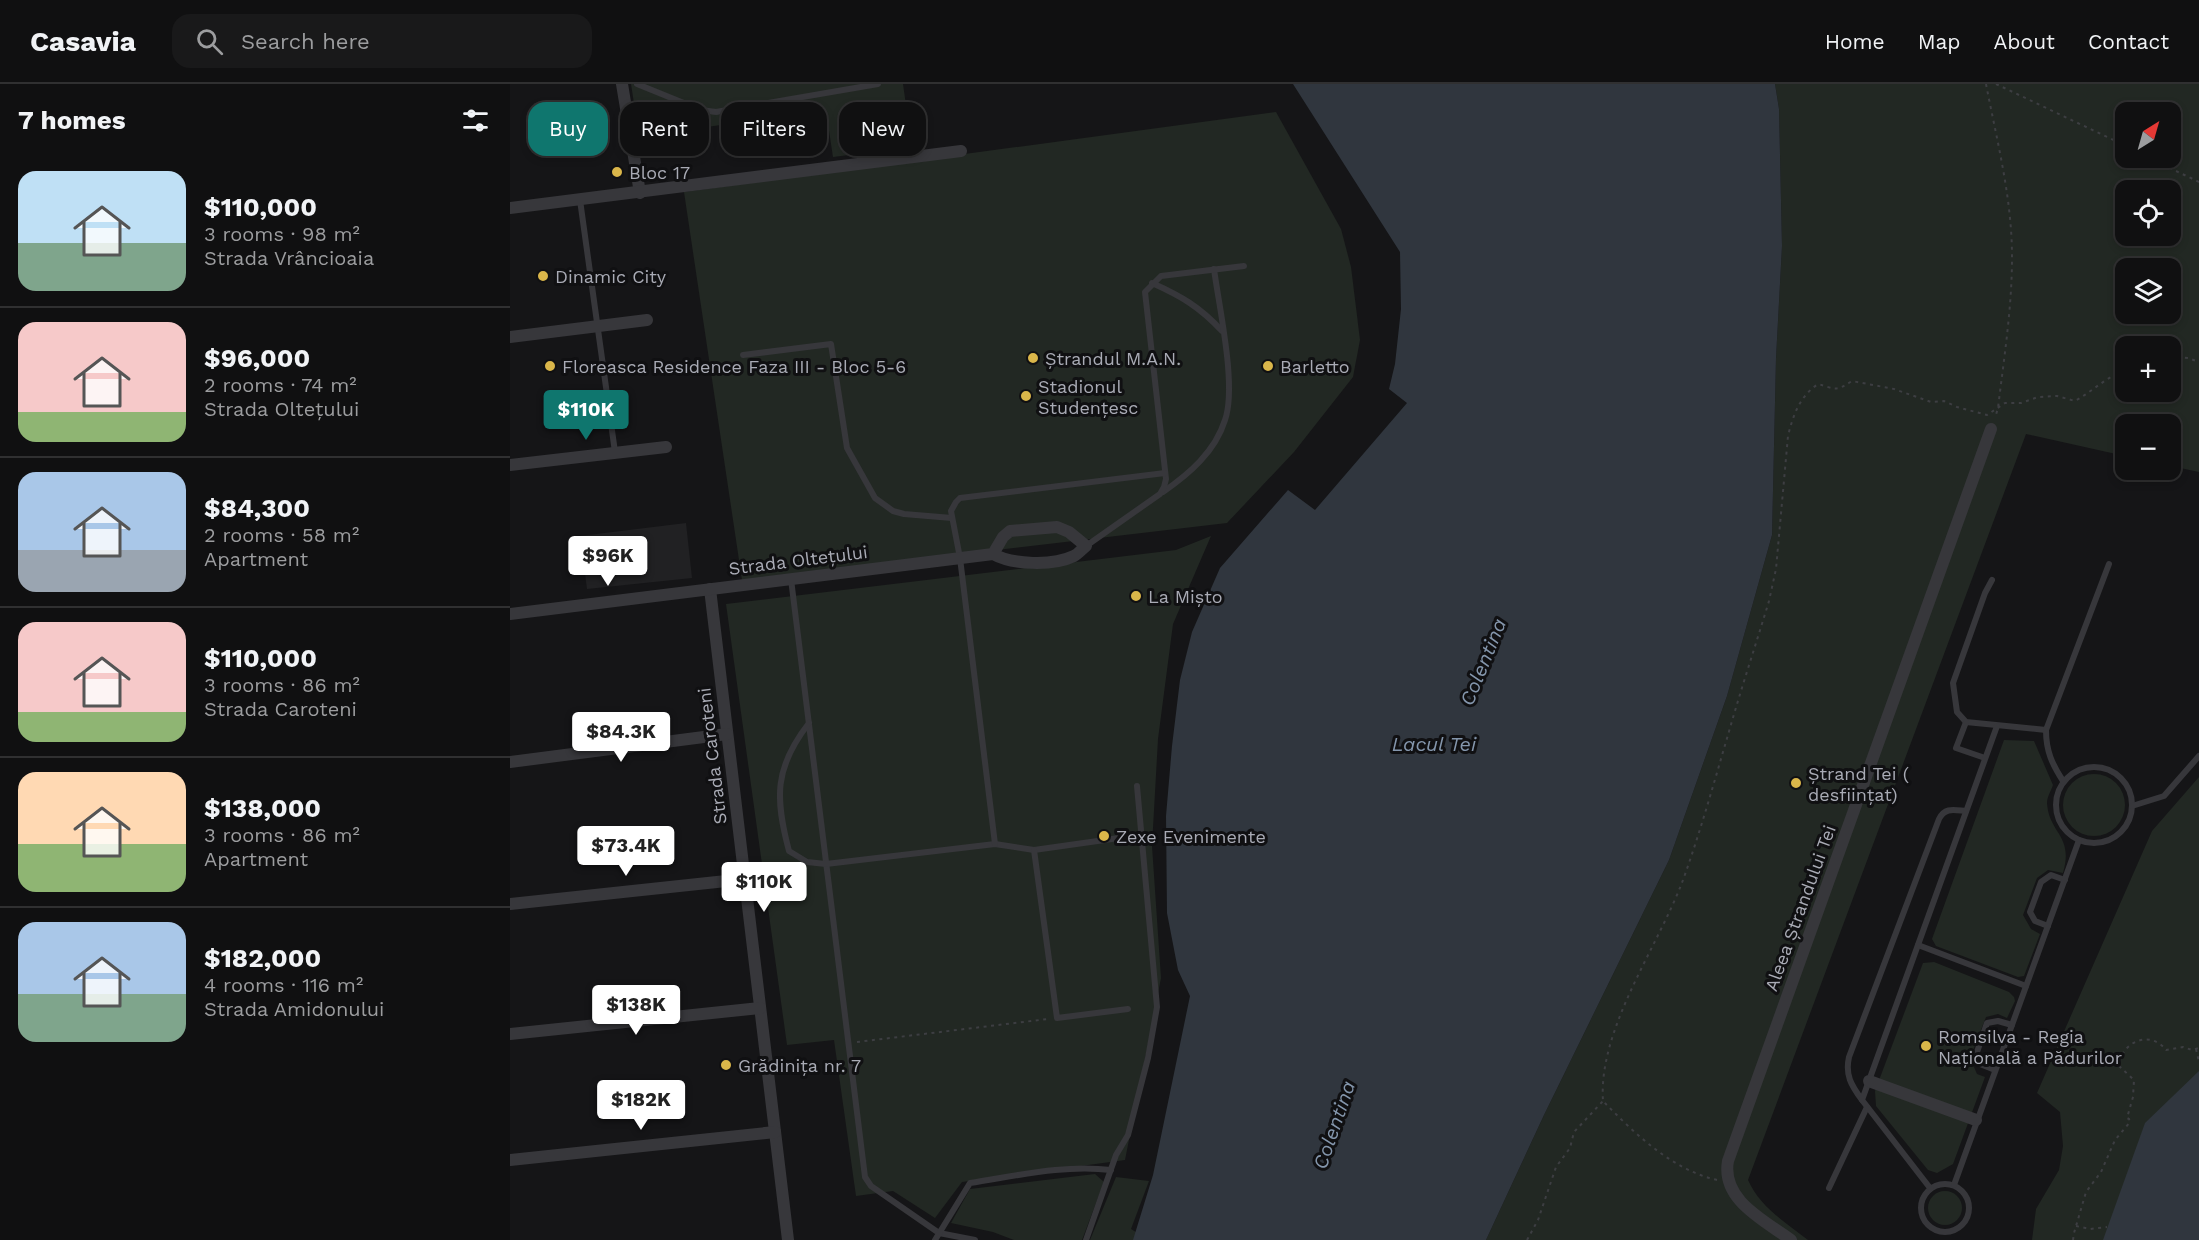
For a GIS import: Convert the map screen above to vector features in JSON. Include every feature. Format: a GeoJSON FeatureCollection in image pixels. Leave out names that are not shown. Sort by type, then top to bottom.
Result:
{"type":"FeatureCollection","features":[{"type":"Feature","properties":{"kind":"street"},"geometry":{"type":"LineString","coordinates":[[622,84],[640,193]]}},
{"type":"Feature","properties":{"kind":"street"},"geometry":{"type":"LineString","coordinates":[[510,208],[961,151]]}},
{"type":"Feature","properties":{"kind":"street"},"geometry":{"type":"LineString","coordinates":[[510,337],[647,320]]}},
{"type":"Feature","properties":{"kind":"street","name":"Aleea Ștrandului Tei"},"geometry":{"type":"LineString","coordinates":[[1728,1182],[1726,1171],[1728,1161],[1991,429]]}},
{"type":"Feature","properties":{"kind":"street"},"geometry":{"type":"LineString","coordinates":[[510,465],[666,447]]}},
{"type":"Feature","properties":{"kind":"street"},"geometry":{"type":"LineString","coordinates":[[993,554],[1003,537],[1010,531],[1058,527],[1069,532],[1086,546]]}},
{"type":"Feature","properties":{"kind":"street","name":"Strada Oltețului"},"geometry":{"type":"LineString","coordinates":[[510,614],[993,554],[1004,560],[1019,563],[1059,560],[1075,556],[1086,546]]}},
{"type":"Feature","properties":{"kind":"street","name":"Strada Caroteni"},"geometry":{"type":"LineString","coordinates":[[710,589],[788,1240]]}},
{"type":"Feature","properties":{"kind":"street"},"geometry":{"type":"LineString","coordinates":[[510,762],[727,734]]}},
{"type":"Feature","properties":{"kind":"street"},"geometry":{"type":"LineString","coordinates":[[510,904],[745,879]]}},
{"type":"Feature","properties":{"kind":"street"},"geometry":{"type":"LineString","coordinates":[[510,1034],[760,1008]]}},
{"type":"Feature","properties":{"kind":"street"},"geometry":{"type":"LineString","coordinates":[[1869,1081],[1976,1120]]}},
{"type":"Feature","properties":{"kind":"street"},"geometry":{"type":"LineString","coordinates":[[510,1160],[775,1132]]}},
{"type":"Feature","properties":{"kind":"street"},"geometry":{"type":"LineString","coordinates":[[1728,1182],[1733,1193],[1741,1202],[1791,1240]]}},
{"type":"Feature","properties":{"kind":"lane"},"geometry":{"type":"LineString","coordinates":[[637,84],[701,110],[716,112],[878,84]]}},
{"type":"Feature","properties":{"kind":"lane"},"geometry":{"type":"LineString","coordinates":[[580,200],[615,453]]}},
{"type":"Feature","properties":{"kind":"lane"},"geometry":{"type":"LineString","coordinates":[[1160,494],[1164,487],[1165,473],[1145,292],[1161,276],[1244,266]]}},
{"type":"Feature","properties":{"kind":"lane"},"geometry":{"type":"LineString","coordinates":[[1086,546],[1201,462],[1214,444],[1226,420],[1229,399],[1228,374],[1214,269]]}},
{"type":"Feature","properties":{"kind":"lane"},"geometry":{"type":"LineString","coordinates":[[1152,283],[1188,300],[1222,331]]}},
{"type":"Feature","properties":{"kind":"lane"},"geometry":{"type":"LineString","coordinates":[[743,356],[831,344],[847,448],[875,498],[892,511],[952,518]]}},
{"type":"Feature","properties":{"kind":"lane"},"geometry":{"type":"LineString","coordinates":[[994,844],[960,558],[951,511],[953,506],[960,498],[1165,473]]}},
{"type":"Feature","properties":{"kind":"lane"},"geometry":{"type":"LineString","coordinates":[[2063,781],[2046,747],[2046,730],[2109,564]]}},
{"type":"Feature","properties":{"kind":"lane"},"geometry":{"type":"LineString","coordinates":[[791,579],[865,1178],[871,1186],[939,1233],[975,1240]]}},
{"type":"Feature","properties":{"kind":"lane"},"geometry":{"type":"LineString","coordinates":[[1992,580],[1985,593],[1953,683],[1957,712],[1966,722],[2046,730]]}},
{"type":"Feature","properties":{"kind":"lane"},"geometry":{"type":"LineString","coordinates":[[1966,722],[1956,748],[1984,758]]}},
{"type":"Feature","properties":{"kind":"lane"},"geometry":{"type":"LineString","coordinates":[[809,723],[794,742],[781,773],[780,818],[789,851],[807,862],[826,864],[994,844],[1034,850],[1140,835]]}},
{"type":"Feature","properties":{"kind":"lane"},"geometry":{"type":"LineString","coordinates":[[1862,1100],[1997,726]]}},
{"type":"Feature","properties":{"kind":"lane"},"geometry":{"type":"LineString","coordinates":[[2133,806],[2164,796],[2199,756]]}},
{"type":"Feature","properties":{"kind":"lane"},"geometry":{"type":"LineString","coordinates":[[2095,766],[2107,768],[2118,774],[2126,783],[2133,806],[2127,824],[2115,837],[2097,843],[2079,840],[2069,834],[2056,815],[2055,803],[2057,792],[2063,781],[2072,773],[2095,766]]}},
{"type":"Feature","properties":{"kind":"lane"},"geometry":{"type":"LineString","coordinates":[[1086,1240],[1116,1155],[1128,1135],[1152,1039],[1156,1007],[1137,786]]}},
{"type":"Feature","properties":{"kind":"lane"},"geometry":{"type":"LineString","coordinates":[[1930,1188],[1850,1084],[1847,1074],[1849,1056],[1939,819],[1945,811],[1952,809],[1966,811]]}},
{"type":"Feature","properties":{"kind":"lane"},"geometry":{"type":"LineString","coordinates":[[1954,1185],[2079,840]]}},
{"type":"Feature","properties":{"kind":"lane"},"geometry":{"type":"LineString","coordinates":[[1034,850],[1057,1018],[1128,1009]]}},
{"type":"Feature","properties":{"kind":"lane"},"geometry":{"type":"LineString","coordinates":[[2048,927],[2035,921],[2030,912],[2041,882],[2051,875],[2065,880]]}},
{"type":"Feature","properties":{"kind":"lane"},"geometry":{"type":"LineString","coordinates":[[1918,945],[2026,986]]}},
{"type":"Feature","properties":{"kind":"lane"},"geometry":{"type":"LineString","coordinates":[[1995,1070],[1980,1064],[1976,1055],[1987,1023],[1998,1021],[2012,1025]]}},
{"type":"Feature","properties":{"kind":"lane"},"geometry":{"type":"LineString","coordinates":[[1829,1188],[1868,1107]]}},
{"type":"Feature","properties":{"kind":"lane"},"geometry":{"type":"LineString","coordinates":[[935,1240],[970,1183],[1058,1170],[1092,1167],[1111,1170]]}},
{"type":"Feature","properties":{"kind":"lane"},"geometry":{"type":"LineString","coordinates":[[1937,1184],[1954,1185],[1966,1194],[1970,1209],[1964,1223],[1951,1231],[1944,1232],[1930,1227],[1922,1215],[1922,1201],[1930,1188],[1937,1184]]}},
{"type":"Feature","properties":{"kind":"lane"},"geometry":{"type":"LineString","coordinates":[[1951,1231],[1953,1240]]}},
{"type":"Feature","properties":{"kind":"path"},"geometry":{"type":"LineString","coordinates":[[1986,84],[2006,187],[2012,256],[2010,313],[1998,408],[1991,429]]}},
{"type":"Feature","properties":{"kind":"path"},"geometry":{"type":"LineString","coordinates":[[1996,84],[2115,141]]}},
{"type":"Feature","properties":{"kind":"path"},"geometry":{"type":"LineString","coordinates":[[2170,168],[2199,182]]}},
{"type":"Feature","properties":{"kind":"path"},"geometry":{"type":"LineString","coordinates":[[2181,357],[2199,362]]}},
{"type":"Feature","properties":{"kind":"path"},"geometry":{"type":"LineString","coordinates":[[1728,1182],[1698,1175],[1678,1164],[1645,1140],[1603,1101],[1602,1086],[1616,1026],[1684,878],[1704,819],[1769,601],[1776,568],[1788,436],[1792,418],[1802,400],[1818,384],[1832,390],[1840,389],[1852,381],[1894,389],[1931,402],[1944,401],[1987,415],[2005,403],[2021,403],[2038,397],[2057,396],[2074,401],[2094,390],[2105,378],[2115,374]]}},
{"type":"Feature","properties":{"kind":"path"},"geometry":{"type":"LineString","coordinates":[[848,1043],[1057,1018]]}},
{"type":"Feature","properties":{"kind":"path"},"geometry":{"type":"LineString","coordinates":[[2073,1240],[2086,1192],[2101,1172],[2115,1140],[2128,1125],[2127,1111],[2133,1097],[2134,1080],[2119,1066],[2119,1059],[2132,1044],[2140,1039],[2149,1039],[2160,1043],[2166,1050],[2181,1047],[2197,1048],[2199,1062]]}},
{"type":"Feature","properties":{"kind":"path"},"geometry":{"type":"LineString","coordinates":[[1527,1240],[1538,1220],[1556,1167],[1570,1148],[1574,1132],[1603,1101]]}},
{"type":"Feature","properties":{"kind":"path"},"geometry":{"type":"LineString","coordinates":[[2076,1226],[2091,1229],[2108,1227]]}},
{"type":"Feature","properties":{"kind":"shaded area"},"geometry":{"type":"Polygon","coordinates":[[[631,84],[903,84],[906,102],[839,102],[839,156],[841,156],[833,157],[827,102],[721,102],[721,125],[709,127],[709,102],[634,102],[631,84]]]}},
{"type":"Feature","properties":{"kind":"shaded area","name":"Ștrand Tei ( desființat)"},"geometry":{"type":"Polygon","coordinates":[[[1775,84],[2199,84],[2199,472],[2181,468],[2181,414],[2115,414],[2115,454],[2026,434],[1748,1180],[1766,1206],[1808,1240],[1486,1240],[1544,1115],[1669,860],[1727,696],[1772,535],[1776,358],[1782,246],[1779,109],[1775,84]]]}},
{"type":"Feature","properties":{"kind":"shaded area","name":"Ștrandul M.A.N."},"geometry":{"type":"Polygon","coordinates":[[[1276,112],[1341,229],[1351,267],[1360,340],[1353,377],[1294,452],[1227,523],[742,580],[684,192],[1276,112]]]}},
{"type":"Feature","properties":{"kind":"shaded area"},"geometry":{"type":"Polygon","coordinates":[[[686,523],[692,578],[587,589],[580,536],[686,523]]]}},
{"type":"Feature","properties":{"kind":"shaded area"},"geometry":{"type":"Polygon","coordinates":[[[1211,536],[1173,624],[1158,739],[1152,846],[1161,978],[1125,1160],[962,1182],[935,1218],[893,1191],[856,1196],[834,1040],[787,1045],[726,604],[1176,550],[1211,536]]]}},
{"type":"Feature","properties":{"kind":"shaded area"},"geometry":{"type":"Polygon","coordinates":[[[2004,740],[2034,741],[2053,785],[2047,801],[2049,813],[2063,842],[2066,860],[2063,873],[2048,870],[2037,878],[2023,915],[2031,929],[2040,934],[2024,976],[2018,977],[1936,946],[1932,939],[2004,740]]]}},
{"type":"Feature","properties":{"kind":"shaded area"},"geometry":{"type":"Polygon","coordinates":[[[2088,774],[2100,774],[2116,783],[2123,793],[2125,805],[2123,817],[2116,827],[2100,836],[2088,836],[2077,831],[2068,822],[2063,811],[2063,799],[2068,788],[2077,779],[2088,774]]]}},
{"type":"Feature","properties":{"kind":"shaded area"},"geometry":{"type":"Polygon","coordinates":[[[2199,777],[2199,1240],[2032,1240],[2036,1209],[2059,1170],[2063,1146],[2060,1112],[2037,1093],[2152,831],[2199,777]]]}},
{"type":"Feature","properties":{"kind":"shaded area"},"geometry":{"type":"Polygon","coordinates":[[[1934,962],[2009,992],[2015,1001],[2007,1018],[1998,1014],[1986,1017],[1970,1058],[1977,1074],[1985,1077],[1953,1164],[1937,1173],[1928,1170],[1876,1106],[1875,1091],[1923,963],[1934,962]]]}},
{"type":"Feature","properties":{"kind":"shaded area"},"geometry":{"type":"Polygon","coordinates":[[[1095,1174],[1104,1182],[1082,1240],[1014,1240],[993,1232],[951,1223],[970,1189],[1095,1174]]]}},
{"type":"Feature","properties":{"kind":"shaded area"},"geometry":{"type":"Polygon","coordinates":[[[1116,1177],[1149,1181],[1131,1229],[1139,1234],[1136,1240],[1090,1240],[1116,1177]]]}},
{"type":"Feature","properties":{"kind":"shaded area"},"geometry":{"type":"Polygon","coordinates":[[[1945,1191],[1957,1196],[1962,1208],[1957,1220],[1945,1225],[1933,1220],[1928,1208],[1933,1196],[1945,1191]]]}},
{"type":"Feature","properties":{"kind":"water","name":"Lacul Tei"},"geometry":{"type":"Polygon","coordinates":[[[1293,84],[1775,84],[1779,109],[1782,246],[1776,358],[1772,535],[1727,696],[1669,860],[1544,1115],[1486,1240],[1133,1240],[1153,1175],[1190,996],[1178,970],[1167,913],[1166,816],[1180,680],[1192,632],[1220,568],[1288,490],[1315,510],[1407,403],[1389,389],[1395,364],[1401,309],[1400,252],[1293,84]]]}},
{"type":"Feature","properties":{"kind":"water"},"geometry":{"type":"Polygon","coordinates":[[[2199,1071],[2199,1240],[2103,1240],[2145,1123],[2199,1071]]]}},
{"type":"Feature","properties":{"kind":"place","name":"Bloc 17"},"geometry":{"type":"Point","coordinates":[617,172]}},
{"type":"Feature","properties":{"kind":"place","name":"Dinamic City"},"geometry":{"type":"Point","coordinates":[543,276]}},
{"type":"Feature","properties":{"kind":"place","name":"Ștrandul M.A.N."},"geometry":{"type":"Point","coordinates":[1033,358]}},
{"type":"Feature","properties":{"kind":"place","name":"Floreasca Residence Faza III - Bloc 5-6"},"geometry":{"type":"Point","coordinates":[550,366]}},
{"type":"Feature","properties":{"kind":"place","name":"Barletto"},"geometry":{"type":"Point","coordinates":[1268,366]}},
{"type":"Feature","properties":{"kind":"place","name":"Stadionul Studențesc"},"geometry":{"type":"Point","coordinates":[1026,396]}},
{"type":"Feature","properties":{"kind":"place","name":"La Mișto"},"geometry":{"type":"Point","coordinates":[1136,596]}},
{"type":"Feature","properties":{"kind":"place","name":"Ștrand Tei ( desființat)"},"geometry":{"type":"Point","coordinates":[1796,783]}},
{"type":"Feature","properties":{"kind":"place","name":"Zexe Evenimente"},"geometry":{"type":"Point","coordinates":[1104,836]}},
{"type":"Feature","properties":{"kind":"place","name":"Romsilva - Regia Națională a Pădurilor"},"geometry":{"type":"Point","coordinates":[1926,1046]}},
{"type":"Feature","properties":{"kind":"place","name":"Grădinița nr. 7"},"geometry":{"type":"Point","coordinates":[726,1065]}},
{"type":"Feature","properties":{"kind":"water label","name":"Colentina"},"geometry":{"type":"Point","coordinates":[1483,662]}},
{"type":"Feature","properties":{"kind":"water label","name":"Colentina"},"geometry":{"type":"Point","coordinates":[1334,1125]}}]}
